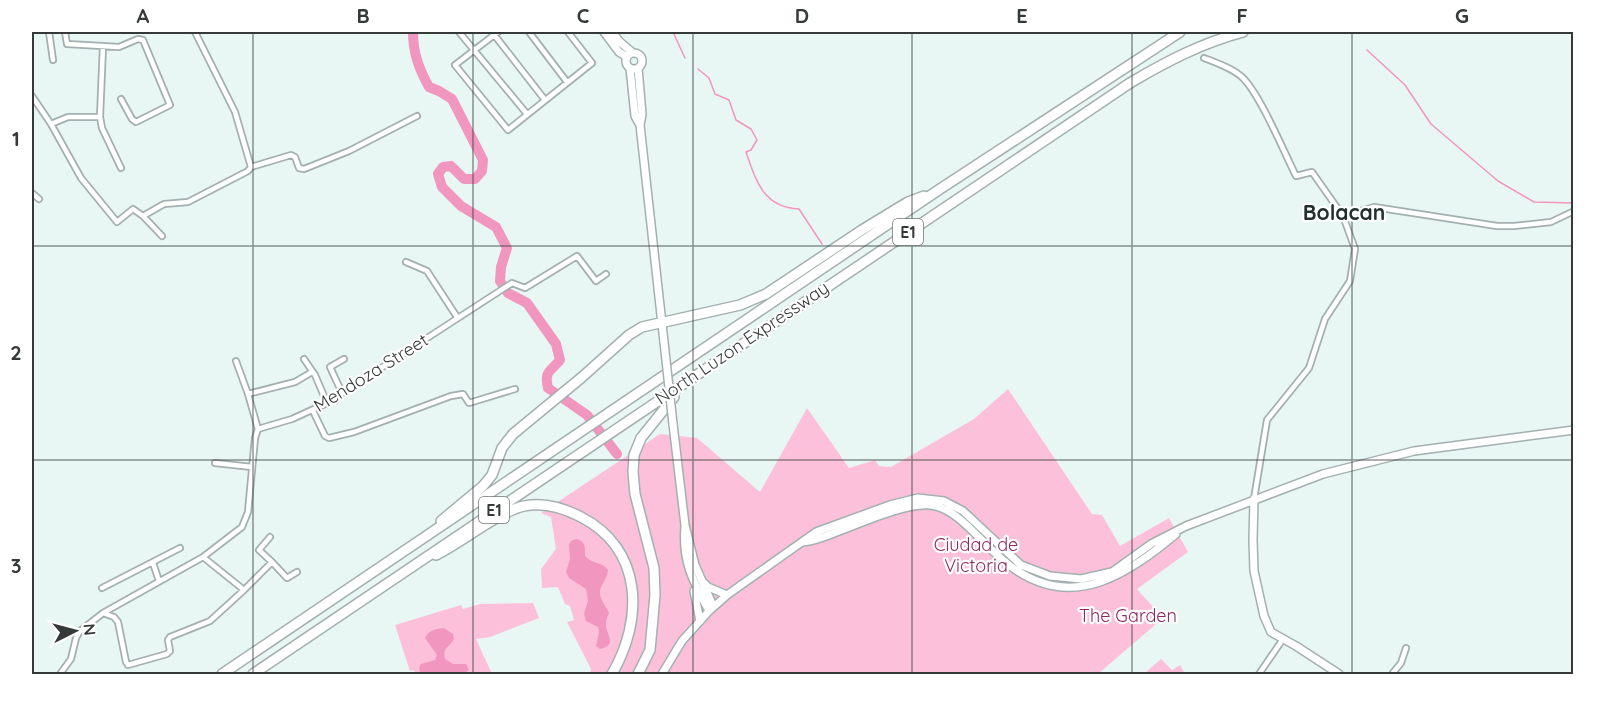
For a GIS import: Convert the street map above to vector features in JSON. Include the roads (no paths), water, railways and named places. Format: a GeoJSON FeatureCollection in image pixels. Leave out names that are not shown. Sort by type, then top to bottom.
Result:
{"type":"FeatureCollection","features":[{"type":"Feature","properties":{"kind":"highway"},"geometry":{"type":"LineString","coordinates":[[1118,73],[1145,46],[1168,32]]}},
{"type":"Feature","properties":{"kind":"highway","name":"North Luzon Expressway"},"geometry":{"type":"LineString","coordinates":[[222,675],[940,189],[1180,32]]}},
{"type":"Feature","properties":{"kind":"highway","name":"North Luzon Expressway"},"geometry":{"type":"LineString","coordinates":[[253,675],[399,574],[1130,83],[1173,57],[1204,44],[1243,32]]}},
{"type":"Feature","properties":{"kind":"highway"},"geometry":{"type":"LineString","coordinates":[[403,553],[483,486],[492,475],[502,448],[513,434],[629,335],[642,327],[740,305],[766,294],[908,202],[940,189]]}},
{"type":"Feature","properties":{"kind":"highway"},"geometry":{"type":"LineString","coordinates":[[638,675],[650,650],[655,595],[654,568],[636,494],[633,472],[634,455],[641,438],[686,381]]}},
{"type":"Feature","properties":{"kind":"highway"},"geometry":{"type":"LineString","coordinates":[[399,574],[456,545],[510,510],[542,505],[575,514],[595,524],[606,533],[624,558],[629,574],[633,612],[630,632],[626,647],[612,675]]}},
{"type":"Feature","properties":{"kind":"main road"},"geometry":{"type":"LineString","coordinates":[[604,32],[619,52],[639,55],[641,64],[634,68]]}},
{"type":"Feature","properties":{"kind":"main road"},"geometry":{"type":"LineString","coordinates":[[612,32],[630,55]]}},
{"type":"Feature","properties":{"kind":"main road"},"geometry":{"type":"LineString","coordinates":[[630,55],[626,64],[634,68]]}},
{"type":"Feature","properties":{"kind":"main road"},"geometry":{"type":"LineString","coordinates":[[634,68],[635,116],[640,125],[685,525],[700,579],[711,608]]}},
{"type":"Feature","properties":{"kind":"main road"},"geometry":{"type":"LineString","coordinates":[[662,675],[682,641],[711,608],[727,595],[803,542],[810,542],[891,508],[930,505],[956,511],[1003,561],[1016,571],[1037,581],[1092,585],[1114,578],[1154,553],[1186,526],[1323,474],[1414,451],[1574,430]]}},
{"type":"Feature","properties":{"kind":"main road"},"geometry":{"type":"LineString","coordinates":[[1254,499],[1252,540],[1254,571],[1261,605],[1271,632],[1339,675]]}},
{"type":"Feature","properties":{"kind":"main road"},"geometry":{"type":"LineString","coordinates":[[685,525],[683,543],[700,621]]}},
{"type":"Feature","properties":{"kind":"main road"},"geometry":{"type":"LineString","coordinates":[[700,579],[708,587],[727,595]]}},
{"type":"Feature","properties":{"kind":"main road"},"geometry":{"type":"LineString","coordinates":[[693,583],[711,608]]}},
{"type":"Feature","properties":{"kind":"street"},"geometry":{"type":"LineString","coordinates":[[49,32],[53,60]]}},
{"type":"Feature","properties":{"kind":"street"},"geometry":{"type":"LineString","coordinates":[[65,32],[67,44],[119,47],[138,39],[143,40],[170,105],[136,122],[121,99]]}},
{"type":"Feature","properties":{"kind":"street"},"geometry":{"type":"LineString","coordinates":[[195,32],[235,112],[251,167]]}},
{"type":"Feature","properties":{"kind":"street"},"geometry":{"type":"LineString","coordinates":[[459,32],[527,114]]}},
{"type":"Feature","properties":{"kind":"street"},"geometry":{"type":"LineString","coordinates":[[545,100],[495,32],[455,64],[508,130],[592,63],[568,32]]}},
{"type":"Feature","properties":{"kind":"street"},"geometry":{"type":"LineString","coordinates":[[529,32],[567,82]]}},
{"type":"Feature","properties":{"kind":"street"},"geometry":{"type":"LineString","coordinates":[[103,46],[100,117],[102,128],[121,168]]}},
{"type":"Feature","properties":{"kind":"street"},"geometry":{"type":"LineString","coordinates":[[1204,58],[1226,67],[1243,78],[1258,100],[1296,176],[1312,172],[1343,216],[1355,249],[1350,281],[1325,319],[1309,368],[1267,420],[1254,499]]}},
{"type":"Feature","properties":{"kind":"street"},"geometry":{"type":"LineString","coordinates":[[32,96],[51,124],[81,178],[114,220],[120,221],[133,209],[162,236]]}},
{"type":"Feature","properties":{"kind":"street"},"geometry":{"type":"LineString","coordinates":[[143,216],[164,204],[188,202],[248,171],[251,167],[292,155],[296,158],[299,168],[304,169],[349,151],[417,116]]}},
{"type":"Feature","properties":{"kind":"street"},"geometry":{"type":"LineString","coordinates":[[51,124],[68,117],[100,117]]}},
{"type":"Feature","properties":{"kind":"street"},"geometry":{"type":"LineString","coordinates":[[32,193],[39,199]]}},
{"type":"Feature","properties":{"kind":"street"},"geometry":{"type":"LineString","coordinates":[[1343,216],[1374,207],[1497,226],[1514,226],[1551,222],[1574,211]]}},
{"type":"Feature","properties":{"kind":"street","name":"Mendoza Street"},"geometry":{"type":"LineString","coordinates":[[258,429],[313,411],[327,403],[512,283],[525,288],[577,256],[596,280],[606,274]]}},
{"type":"Feature","properties":{"kind":"street"},"geometry":{"type":"LineString","coordinates":[[406,262],[427,271],[457,317]]}},
{"type":"Feature","properties":{"kind":"street"},"geometry":{"type":"LineString","coordinates":[[304,358],[327,403]]}},
{"type":"Feature","properties":{"kind":"street"},"geometry":{"type":"LineString","coordinates":[[342,393],[330,367],[344,359]]}},
{"type":"Feature","properties":{"kind":"street"},"geometry":{"type":"LineString","coordinates":[[60,675],[70,659],[75,638],[81,631],[103,613],[204,557],[229,539],[246,520],[258,429],[236,361]]}},
{"type":"Feature","properties":{"kind":"street"},"geometry":{"type":"LineString","coordinates":[[248,394],[295,382],[312,372]]}},
{"type":"Feature","properties":{"kind":"street"},"geometry":{"type":"LineString","coordinates":[[313,411],[325,435],[329,438],[354,432],[451,396],[463,394],[469,403],[515,389]]}},
{"type":"Feature","properties":{"kind":"street"},"geometry":{"type":"LineString","coordinates":[[215,463],[252,466]]}},
{"type":"Feature","properties":{"kind":"street"},"geometry":{"type":"LineString","coordinates":[[270,537],[260,550],[286,578],[297,572]]}},
{"type":"Feature","properties":{"kind":"street"},"geometry":{"type":"LineString","coordinates":[[102,588],[180,549]]}},
{"type":"Feature","properties":{"kind":"street"},"geometry":{"type":"LineString","coordinates":[[204,557],[244,590]]}},
{"type":"Feature","properties":{"kind":"street"},"geometry":{"type":"LineString","coordinates":[[153,562],[159,581]]}},
{"type":"Feature","properties":{"kind":"street"},"geometry":{"type":"LineString","coordinates":[[103,613],[114,617],[118,622],[126,662],[132,665],[167,654],[170,651],[168,640],[170,637],[210,621],[272,562]]}},
{"type":"Feature","properties":{"kind":"street"},"geometry":{"type":"LineString","coordinates":[[1259,675],[1283,639]]}},
{"type":"Feature","properties":{"kind":"street"},"geometry":{"type":"LineString","coordinates":[[1392,675],[1401,663],[1406,648]]}},
{"type":"Feature","properties":{"kind":"waterway"},"geometry":{"type":"LineString","coordinates":[[413,32],[417,61],[429,87],[452,99],[483,160],[482,171],[475,179],[464,179],[451,166],[443,167],[438,174],[442,187],[461,206],[496,227],[507,248],[501,267],[500,281],[508,293],[527,303],[556,344],[560,360],[547,375],[548,388],[587,415],[617,454]]}},
{"type":"Feature","properties":{"kind":"waterway"},"geometry":{"type":"LineString","coordinates":[[673,32],[685,58]]}},
{"type":"Feature","properties":{"kind":"waterway"},"geometry":{"type":"LineString","coordinates":[[1367,50],[1405,85],[1431,124],[1498,181],[1534,202],[1574,203]]}},
{"type":"Feature","properties":{"kind":"waterway"},"geometry":{"type":"LineString","coordinates":[[698,69],[709,78],[715,94],[729,100],[736,120],[751,129],[757,140],[751,150],[746,152],[753,173],[763,191],[777,203],[799,209],[822,244]]}},
{"type":"Feature","properties":{"kind":"district","name":"Bolacan"},"geometry":{"type":"Point","coordinates":[1344,213]}},
{"type":"Feature","properties":{"kind":"park label","name":"Ciudad de Victoria"},"geometry":{"type":"Point","coordinates":[976,555]}},
{"type":"Feature","properties":{"kind":"park label","name":"The Garden"},"geometry":{"type":"Point","coordinates":[1128,616]}}]}
